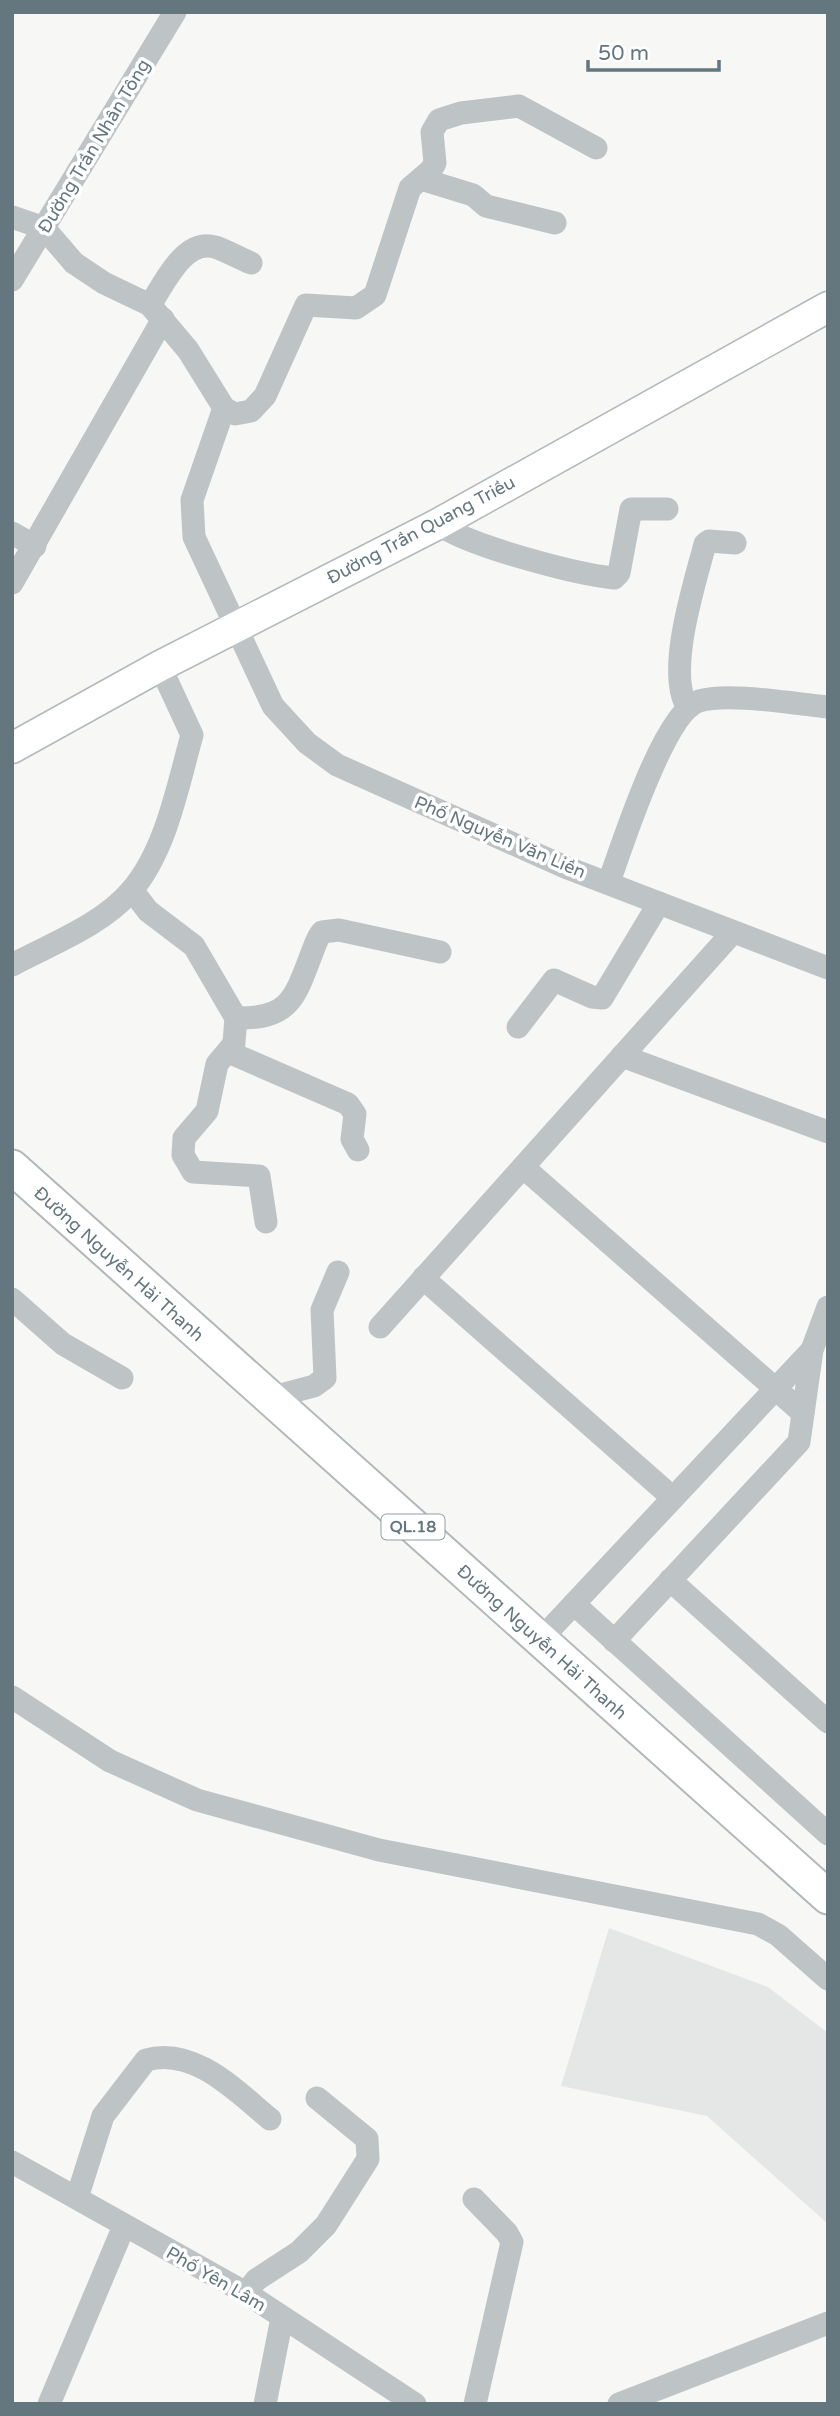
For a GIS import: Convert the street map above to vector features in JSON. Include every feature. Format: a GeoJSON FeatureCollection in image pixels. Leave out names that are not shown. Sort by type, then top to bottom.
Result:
{"type":"FeatureCollection","features":[{"type":"Feature","properties":{"kind":"highway","name":"Đường Nguyễn Hải Thanh"},"geometry":{"type":"LineString","coordinates":[[13,1169],[825,1894]]}},
{"type":"Feature","properties":{"kind":"main road","name":"Đường Trần Quang Triều"},"geometry":{"type":"LineString","coordinates":[[12,748],[236,626],[438,524],[828,307]]}},
{"type":"Feature","properties":{"kind":"street","name":"Đường Trần Nhân Tông"},"geometry":{"type":"LineString","coordinates":[[12,280],[175,12]]}},
{"type":"Feature","properties":{"kind":"street"},"geometry":{"type":"LineString","coordinates":[[12,217],[44,228],[75,262],[104,284],[156,312],[188,350],[224,408],[235,414],[251,411],[265,396],[306,305],[356,308],[375,295],[410,188],[435,163],[434,126],[445,117],[519,106],[596,148]]}},
{"type":"Feature","properties":{"kind":"street"},"geometry":{"type":"LineString","coordinates":[[421,179],[473,195],[486,206],[555,223]]}},
{"type":"Feature","properties":{"kind":"street"},"geometry":{"type":"LineString","coordinates":[[12,583],[35,546],[186,253],[197,248],[215,247],[251,263]]}},
{"type":"Feature","properties":{"kind":"street","name":"Phố Nguyễn Văn Liền"},"geometry":{"type":"LineString","coordinates":[[224,408],[192,500],[194,537],[274,706],[307,743],[337,765],[553,862],[828,968]]}},
{"type":"Feature","properties":{"kind":"street"},"geometry":{"type":"LineString","coordinates":[[438,524],[454,533],[532,559],[614,578],[619,573],[631,509],[667,509]]}},
{"type":"Feature","properties":{"kind":"street"},"geometry":{"type":"LineString","coordinates":[[12,533],[35,546]]}},
{"type":"Feature","properties":{"kind":"street"},"geometry":{"type":"LineString","coordinates":[[688,708],[682,699],[679,683],[680,657],[686,616],[705,544],[709,541],[735,543]]}},
{"type":"Feature","properties":{"kind":"street"},"geometry":{"type":"LineString","coordinates":[[12,965],[103,915],[132,890],[166,830],[192,735],[160,666]]}},
{"type":"Feature","properties":{"kind":"street"},"geometry":{"type":"LineString","coordinates":[[609,882],[657,756],[688,708],[697,702],[717,699],[828,707]]}},
{"type":"Feature","properties":{"kind":"street"},"geometry":{"type":"LineString","coordinates":[[132,890],[148,911],[194,946],[236,1018],[233,1054],[348,1104],[355,1114],[352,1139],[358,1150]]}},
{"type":"Feature","properties":{"kind":"street"},"geometry":{"type":"LineString","coordinates":[[518,1027],[554,980],[592,997],[602,998],[659,903]]}},
{"type":"Feature","properties":{"kind":"street"},"geometry":{"type":"LineString","coordinates":[[236,1018],[261,1018],[278,1012],[291,1002],[322,932],[339,930],[440,952]]}},
{"type":"Feature","properties":{"kind":"street"},"geometry":{"type":"LineString","coordinates":[[380,1327],[733,932]]}},
{"type":"Feature","properties":{"kind":"street"},"geometry":{"type":"LineString","coordinates":[[232,1046],[217,1065],[206,1111],[184,1138],[183,1155],[193,1172],[259,1176],[266,1222]]}},
{"type":"Feature","properties":{"kind":"street"},"geometry":{"type":"LineString","coordinates":[[622,1056],[828,1132]]}},
{"type":"Feature","properties":{"kind":"street"},"geometry":{"type":"LineString","coordinates":[[523,1167],[803,1413]]}},
{"type":"Feature","properties":{"kind":"street"},"geometry":{"type":"LineString","coordinates":[[269,1398],[314,1386],[325,1378],[322,1310],[338,1272]]}},
{"type":"Feature","properties":{"kind":"street"},"geometry":{"type":"LineString","coordinates":[[424,1278],[673,1498]]}},
{"type":"Feature","properties":{"kind":"street"},"geometry":{"type":"LineString","coordinates":[[12,1299],[64,1344],[122,1378]]}},
{"type":"Feature","properties":{"kind":"street"},"geometry":{"type":"LineString","coordinates":[[614,1641],[799,1442],[812,1350],[828,1307]]}},
{"type":"Feature","properties":{"kind":"street"},"geometry":{"type":"LineString","coordinates":[[540,1640],[812,1350]]}},
{"type":"Feature","properties":{"kind":"street"},"geometry":{"type":"LineString","coordinates":[[670,1580],[828,1722]]}},
{"type":"Feature","properties":{"kind":"street"},"geometry":{"type":"LineString","coordinates":[[573,1604],[823,1819]]}},
{"type":"Feature","properties":{"kind":"street"},"geometry":{"type":"LineString","coordinates":[[12,1697],[110,1761],[197,1800],[379,1850],[758,1924],[778,1935],[828,1979]]}},
{"type":"Feature","properties":{"kind":"street"},"geometry":{"type":"LineString","coordinates":[[77,2198],[103,2116],[146,2060],[159,2058],[203,2068],[270,2119]]}},
{"type":"Feature","properties":{"kind":"street"},"geometry":{"type":"LineString","coordinates":[[246,2293],[265,2273],[317,2237],[368,2159],[367,2140],[317,2098]]}},
{"type":"Feature","properties":{"kind":"street","name":"Phố Yên Lâm"},"geometry":{"type":"LineString","coordinates":[[12,2162],[246,2293],[415,2404]]}},
{"type":"Feature","properties":{"kind":"street"},"geometry":{"type":"LineString","coordinates":[[474,2199],[507,2233],[512,2242],[475,2404]]}},
{"type":"Feature","properties":{"kind":"street"},"geometry":{"type":"LineString","coordinates":[[49,2404],[124,2226]]}},
{"type":"Feature","properties":{"kind":"street"},"geometry":{"type":"LineString","coordinates":[[265,2404],[282,2318]]}},
{"type":"Feature","properties":{"kind":"street"},"geometry":{"type":"LineString","coordinates":[[619,2404],[828,2323]]}},
{"type":"Feature","properties":{"kind":"shaded area"},"geometry":{"type":"Polygon","coordinates":[[[609,1928],[768,1987],[828,2033],[828,2224],[707,2116],[561,2086],[609,1928]]]}}]}
